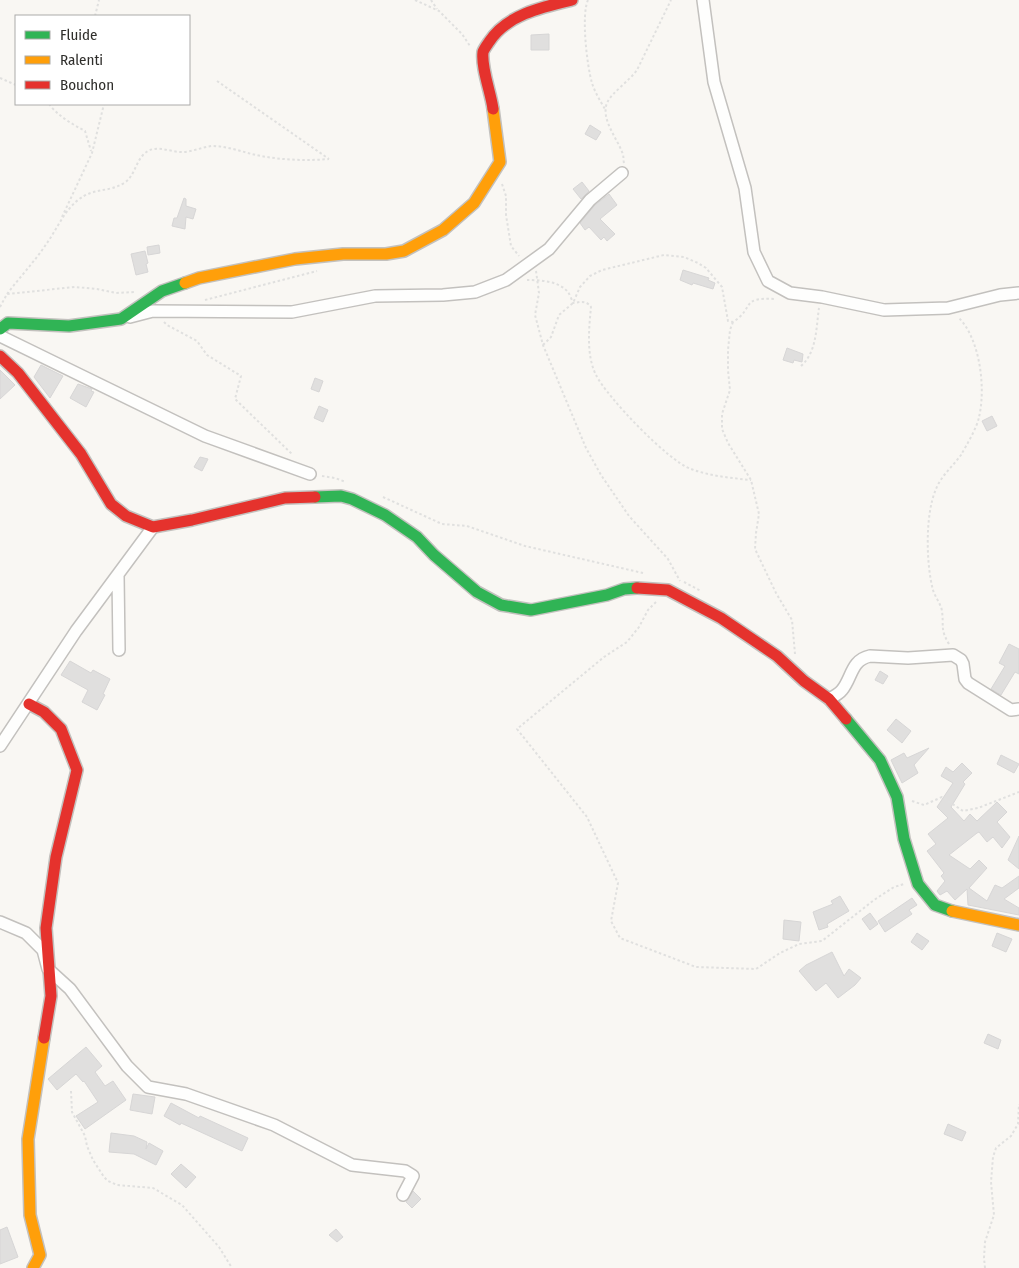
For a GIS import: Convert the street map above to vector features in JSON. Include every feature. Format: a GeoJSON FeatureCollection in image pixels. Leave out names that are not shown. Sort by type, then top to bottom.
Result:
{"type":"FeatureCollection","features":[{"type":"Feature","properties":{"kind":"street"},"geometry":{"type":"LineString","coordinates":[[121,319],[162,291],[199,278],[295,259],[343,254],[386,254],[404,251],[443,230],[474,203],[500,162],[483,51],[494,34],[512,19],[550,5],[572,0]]}},
{"type":"Feature","properties":{"kind":"street"},"geometry":{"type":"LineString","coordinates":[[703,0],[714,82],[745,188],[754,252],[768,281],[790,293],[822,297],[884,310],[948,308],[1000,295],[1019,293]]}},
{"type":"Feature","properties":{"kind":"street"},"geometry":{"type":"LineString","coordinates":[[0,329],[8,323],[68,326],[121,319],[153,311],[292,312],[375,296],[443,295],[475,292],[506,280],[549,249],[590,200],[622,173]]}},
{"type":"Feature","properties":{"kind":"street"},"geometry":{"type":"LineString","coordinates":[[0,336],[204,436],[310,474]]}},
{"type":"Feature","properties":{"kind":"street"},"geometry":{"type":"LineString","coordinates":[[0,356],[18,373],[80,454],[111,504],[126,516],[153,526],[192,520],[285,498],[341,496],[352,499],[385,515],[418,537],[434,555],[477,592],[501,605],[531,610],[607,595],[624,588],[670,585],[777,656],[804,681],[829,699],[880,760],[898,797],[904,839],[918,884],[935,904],[962,914],[1019,925]]}},
{"type":"Feature","properties":{"kind":"street"},"geometry":{"type":"LineString","coordinates":[[0,746],[76,631],[153,526]]}},
{"type":"Feature","properties":{"kind":"street"},"geometry":{"type":"LineString","coordinates":[[118,575],[119,650]]}},
{"type":"Feature","properties":{"kind":"street"},"geometry":{"type":"LineString","coordinates":[[829,699],[842,690],[853,667],[864,657],[953,656],[961,660],[965,679],[968,683],[1011,710],[1019,709]]}},
{"type":"Feature","properties":{"kind":"street"},"geometry":{"type":"LineString","coordinates":[[29,704],[44,712],[60,730],[78,770],[56,857],[46,928],[51,996],[28,1139],[30,1214],[40,1255],[41,1268]]}},
{"type":"Feature","properties":{"kind":"street"},"geometry":{"type":"LineString","coordinates":[[0,922],[26,933],[43,950],[48,969],[70,989],[127,1066],[148,1086],[186,1094],[274,1125],[352,1165],[405,1171],[413,1176],[403,1195]]}},
{"type":"Feature","properties":{"kind":"street"},"geometry":{"type":"LineString","coordinates":[[33,1268],[40,1255]]}},
{"type":"Feature","properties":{"kind":"path"},"geometry":{"type":"LineString","coordinates":[[95,15],[99,0]]}},
{"type":"Feature","properties":{"kind":"path"},"geometry":{"type":"LineString","coordinates":[[415,0],[438,11]]}},
{"type":"Feature","properties":{"kind":"path"},"geometry":{"type":"LineString","coordinates":[[431,0],[438,11],[462,34],[473,50]]}},
{"type":"Feature","properties":{"kind":"path"},"geometry":{"type":"LineString","coordinates":[[588,0],[585,14],[588,65],[592,85],[606,111]]}},
{"type":"Feature","properties":{"kind":"path"},"geometry":{"type":"LineString","coordinates":[[622,173],[623,153],[608,127],[606,111],[608,101],[637,70],[670,0]]}},
{"type":"Feature","properties":{"kind":"path"},"geometry":{"type":"LineString","coordinates":[[0,78],[15,85]]}},
{"type":"Feature","properties":{"kind":"path"},"geometry":{"type":"LineString","coordinates":[[61,219],[77,201],[90,192],[110,189],[124,183],[132,176],[140,158],[147,150],[157,148],[182,152],[212,146],[231,148],[261,156],[312,160],[329,159],[218,81]]}},
{"type":"Feature","properties":{"kind":"path"},"geometry":{"type":"LineString","coordinates":[[50,105],[70,123],[85,131],[92,153]]}},
{"type":"Feature","properties":{"kind":"path"},"geometry":{"type":"LineString","coordinates":[[0,308],[7,294],[48,242],[61,219],[92,153],[104,105]]}},
{"type":"Feature","properties":{"kind":"path"},"geometry":{"type":"LineString","coordinates":[[502,181],[506,196],[506,215],[511,246],[520,257],[533,260],[539,293],[536,315],[543,345],[586,448],[601,475],[629,516],[668,559],[680,581]]}},
{"type":"Feature","properties":{"kind":"path"},"geometry":{"type":"LineString","coordinates":[[543,345],[551,337],[559,315],[573,303],[580,287],[590,276],[602,270],[654,257],[684,257],[706,268],[722,287],[728,321],[733,322]]}},
{"type":"Feature","properties":{"kind":"path"},"geometry":{"type":"LineString","coordinates":[[197,301],[241,292],[266,283],[318,271]]}},
{"type":"Feature","properties":{"kind":"path"},"geometry":{"type":"LineString","coordinates":[[506,280],[538,280],[554,283],[568,292],[573,303]]}},
{"type":"Feature","properties":{"kind":"path"},"geometry":{"type":"LineString","coordinates":[[7,294],[75,287],[96,288],[116,293],[134,292]]}},
{"type":"Feature","properties":{"kind":"path"},"geometry":{"type":"LineString","coordinates":[[801,366],[810,355],[816,336],[822,297]]}},
{"type":"Feature","properties":{"kind":"path"},"geometry":{"type":"LineString","coordinates":[[783,299],[757,298],[748,303],[738,319],[733,322],[730,330],[728,350],[730,390],[722,414],[722,429],[728,443],[752,480],[760,514],[755,549],[776,593],[792,620],[795,654]]}},
{"type":"Feature","properties":{"kind":"path"},"geometry":{"type":"LineString","coordinates":[[573,303],[584,301],[591,306],[589,328],[595,374],[636,425],[673,457],[690,468],[724,477],[752,480]]}},
{"type":"Feature","properties":{"kind":"path"},"geometry":{"type":"LineString","coordinates":[[948,308],[964,322],[977,351],[982,384],[979,418],[961,454],[937,487],[929,522],[927,551],[930,571],[934,591],[942,609],[943,634],[953,656]]}},
{"type":"Feature","properties":{"kind":"path"},"geometry":{"type":"LineString","coordinates":[[153,311],[167,325],[197,341],[207,355],[241,376],[235,399],[310,474],[335,478],[352,485]]}},
{"type":"Feature","properties":{"kind":"path"},"geometry":{"type":"LineString","coordinates":[[378,496],[442,524],[468,526],[526,546],[648,575]]}},
{"type":"Feature","properties":{"kind":"path"},"geometry":{"type":"LineString","coordinates":[[705,598],[701,590],[688,583],[680,581],[670,585],[648,610],[639,627],[627,642],[604,657],[517,729],[587,817],[618,883],[611,921],[620,938],[696,967],[756,969],[780,953],[799,944],[822,941],[874,900],[894,887],[908,883],[918,884]]}},
{"type":"Feature","properties":{"kind":"path"},"geometry":{"type":"LineString","coordinates":[[898,797],[924,805],[942,797],[963,811],[978,808],[1019,792]]}},
{"type":"Feature","properties":{"kind":"path"},"geometry":{"type":"LineString","coordinates":[[71,1091],[72,1112],[85,1136],[93,1160],[104,1177],[117,1185],[153,1188],[182,1205],[219,1246],[232,1268]]}},
{"type":"Feature","properties":{"kind":"path"},"geometry":{"type":"LineString","coordinates":[[985,1268],[985,1242],[994,1215],[991,1182],[993,1157],[996,1148],[1011,1136],[1018,1124],[1019,1104]]}},
{"type":"Feature","properties":{"kind":"building"},"geometry":{"type":"Polygon","coordinates":[[[549,34],[549,50],[531,50],[531,35],[549,34]]]}},
{"type":"Feature","properties":{"kind":"building"},"geometry":{"type":"Polygon","coordinates":[[[590,125],[601,132],[596,140],[585,134],[590,125]]]}},
{"type":"Feature","properties":{"kind":"building"},"geometry":{"type":"Polygon","coordinates":[[[582,182],[589,191],[581,199],[573,189],[582,182]]]}},
{"type":"Feature","properties":{"kind":"building"},"geometry":{"type":"Polygon","coordinates":[[[609,194],[617,205],[600,219],[615,234],[607,241],[604,237],[601,240],[589,227],[585,230],[580,223],[595,205],[609,194]]]}},
{"type":"Feature","properties":{"kind":"building"},"geometry":{"type":"Polygon","coordinates":[[[184,198],[186,199],[186,206],[196,209],[193,219],[186,217],[185,229],[172,226],[184,198]]]}},
{"type":"Feature","properties":{"kind":"building"},"geometry":{"type":"Polygon","coordinates":[[[159,245],[160,253],[148,255],[147,247],[159,245]]]}},
{"type":"Feature","properties":{"kind":"building"},"geometry":{"type":"Polygon","coordinates":[[[145,251],[148,272],[136,275],[131,254],[145,251]]]}},
{"type":"Feature","properties":{"kind":"building"},"geometry":{"type":"Polygon","coordinates":[[[683,270],[709,278],[708,280],[715,283],[713,289],[693,283],[692,285],[680,280],[683,270]]]}},
{"type":"Feature","properties":{"kind":"building"},"geometry":{"type":"Polygon","coordinates":[[[787,348],[803,354],[802,362],[794,360],[793,363],[783,360],[787,348]]]}},
{"type":"Feature","properties":{"kind":"building"},"geometry":{"type":"Polygon","coordinates":[[[41,365],[63,376],[50,398],[34,377],[41,365]]]}},
{"type":"Feature","properties":{"kind":"building"},"geometry":{"type":"Polygon","coordinates":[[[0,370],[15,385],[0,399],[0,370]]]}},
{"type":"Feature","properties":{"kind":"building"},"geometry":{"type":"Polygon","coordinates":[[[315,378],[323,381],[319,392],[311,389],[315,378]]]}},
{"type":"Feature","properties":{"kind":"building"},"geometry":{"type":"Polygon","coordinates":[[[78,384],[92,389],[91,391],[94,392],[86,407],[70,398],[78,384]]]}},
{"type":"Feature","properties":{"kind":"building"},"geometry":{"type":"Polygon","coordinates":[[[319,406],[328,410],[323,422],[314,418],[319,406]]]}},
{"type":"Feature","properties":{"kind":"building"},"geometry":{"type":"Polygon","coordinates":[[[992,416],[997,426],[987,431],[982,421],[992,416]]]}},
{"type":"Feature","properties":{"kind":"building"},"geometry":{"type":"Polygon","coordinates":[[[200,457],[208,459],[202,471],[194,467],[200,457]]]}},
{"type":"Feature","properties":{"kind":"building"},"geometry":{"type":"Polygon","coordinates":[[[1009,644],[1019,649],[1019,674],[1015,672],[1001,695],[991,689],[1005,666],[999,663],[1009,644]]]}},
{"type":"Feature","properties":{"kind":"building"},"geometry":{"type":"Polygon","coordinates":[[[70,661],[91,673],[93,670],[110,679],[103,694],[105,695],[97,710],[82,702],[88,690],[61,675],[70,661]]]}},
{"type":"Feature","properties":{"kind":"building"},"geometry":{"type":"Polygon","coordinates":[[[880,671],[888,676],[883,684],[875,680],[880,671]]]}},
{"type":"Feature","properties":{"kind":"building"},"geometry":{"type":"Polygon","coordinates":[[[896,719],[911,731],[902,743],[887,730],[896,719]]]}},
{"type":"Feature","properties":{"kind":"building"},"geometry":{"type":"Polygon","coordinates":[[[929,748],[914,765],[918,773],[902,783],[891,760],[904,753],[907,758],[929,748]]]}},
{"type":"Feature","properties":{"kind":"building"},"geometry":{"type":"Polygon","coordinates":[[[1001,755],[1019,764],[1014,773],[997,764],[1001,755]]]}},
{"type":"Feature","properties":{"kind":"building"},"geometry":{"type":"Polygon","coordinates":[[[962,763],[972,773],[963,782],[965,784],[951,807],[964,821],[970,814],[977,821],[997,802],[1007,812],[997,822],[1010,837],[1002,848],[993,837],[987,842],[979,832],[949,855],[970,869],[979,860],[987,868],[969,888],[987,901],[995,885],[1002,888],[1019,876],[1019,888],[1004,899],[1019,908],[1019,915],[968,905],[967,889],[955,900],[947,891],[940,895],[937,891],[945,881],[941,876],[944,873],[927,851],[936,844],[928,834],[948,818],[937,807],[953,783],[941,776],[946,767],[953,772],[962,763]]]}},
{"type":"Feature","properties":{"kind":"building"},"geometry":{"type":"Polygon","coordinates":[[[1019,836],[1019,869],[1008,860],[1019,836]]]}},
{"type":"Feature","properties":{"kind":"building"},"geometry":{"type":"Polygon","coordinates":[[[840,896],[849,911],[827,924],[828,927],[819,930],[813,912],[833,904],[831,901],[840,896]]]}},
{"type":"Feature","properties":{"kind":"building"},"geometry":{"type":"Polygon","coordinates":[[[912,898],[917,905],[909,910],[912,914],[885,932],[878,921],[912,898]]]}},
{"type":"Feature","properties":{"kind":"building"},"geometry":{"type":"Polygon","coordinates":[[[870,913],[878,924],[870,930],[862,919],[870,913]]]}},
{"type":"Feature","properties":{"kind":"building"},"geometry":{"type":"Polygon","coordinates":[[[784,920],[801,922],[799,941],[783,939],[784,920]]]}},
{"type":"Feature","properties":{"kind":"building"},"geometry":{"type":"Polygon","coordinates":[[[917,933],[929,941],[922,950],[911,942],[917,933]]]}},
{"type":"Feature","properties":{"kind":"building"},"geometry":{"type":"Polygon","coordinates":[[[997,933],[1012,939],[1006,952],[992,946],[997,933]]]}},
{"type":"Feature","properties":{"kind":"building"},"geometry":{"type":"Polygon","coordinates":[[[832,952],[844,976],[849,969],[861,978],[838,998],[826,983],[816,991],[799,971],[806,965],[832,952]]]}},
{"type":"Feature","properties":{"kind":"building"},"geometry":{"type":"Polygon","coordinates":[[[988,1034],[1001,1040],[998,1049],[984,1043],[988,1034]]]}},
{"type":"Feature","properties":{"kind":"building"},"geometry":{"type":"Polygon","coordinates":[[[86,1047],[102,1066],[95,1072],[105,1086],[113,1081],[126,1100],[85,1129],[76,1116],[98,1102],[84,1081],[76,1074],[57,1090],[48,1079],[86,1047]]]}},
{"type":"Feature","properties":{"kind":"building"},"geometry":{"type":"Polygon","coordinates":[[[133,1094],[155,1097],[152,1114],[130,1110],[133,1094]]]}},
{"type":"Feature","properties":{"kind":"building"},"geometry":{"type":"Polygon","coordinates":[[[171,1103],[199,1118],[200,1116],[248,1138],[242,1151],[181,1123],[180,1125],[164,1116],[171,1103]]]}},
{"type":"Feature","properties":{"kind":"building"},"geometry":{"type":"Polygon","coordinates":[[[948,1124],[966,1132],[962,1141],[944,1134],[948,1124]]]}},
{"type":"Feature","properties":{"kind":"building"},"geometry":{"type":"Polygon","coordinates":[[[111,1133],[134,1136],[147,1142],[146,1149],[149,1143],[163,1151],[156,1165],[134,1154],[109,1152],[111,1133]]]}},
{"type":"Feature","properties":{"kind":"building"},"geometry":{"type":"Polygon","coordinates":[[[181,1164],[196,1177],[186,1188],[171,1174],[181,1164]]]}},
{"type":"Feature","properties":{"kind":"building"},"geometry":{"type":"Polygon","coordinates":[[[413,1191],[421,1199],[412,1208],[406,1202],[413,1191]]]}},
{"type":"Feature","properties":{"kind":"building"},"geometry":{"type":"Polygon","coordinates":[[[7,1227],[18,1257],[0,1264],[0,1230],[7,1227]]]}},
{"type":"Feature","properties":{"kind":"building"},"geometry":{"type":"Polygon","coordinates":[[[336,1229],[343,1237],[337,1242],[329,1235],[336,1229]]]}},
{"type":"Feature","properties":{"kind":"traffic: fast"},"geometry":{"type":"LineString","coordinates":[[0,329],[8,323],[69,326],[121,319],[162,291],[185,283]]}},
{"type":"Feature","properties":{"kind":"traffic: fast"},"geometry":{"type":"LineString","coordinates":[[315,497],[341,496],[352,499],[385,515],[417,537],[434,555],[477,592],[501,605],[531,610],[607,595],[624,589],[637,588]]}},
{"type":"Feature","properties":{"kind":"traffic: fast"},"geometry":{"type":"LineString","coordinates":[[846,719],[880,760],[897,797],[904,839],[918,884],[935,905],[952,911]]}},
{"type":"Feature","properties":{"kind":"traffic: slow"},"geometry":{"type":"LineString","coordinates":[[185,283],[199,278],[295,259],[343,254],[386,254],[404,251],[443,230],[474,203],[500,162],[493,109]]}},
{"type":"Feature","properties":{"kind":"traffic: slow"},"geometry":{"type":"LineString","coordinates":[[952,911],[1019,925]]}},
{"type":"Feature","properties":{"kind":"traffic: slow"},"geometry":{"type":"LineString","coordinates":[[33,1268],[40,1255],[30,1215],[28,1139],[44,1038]]}},
{"type":"Feature","properties":{"kind":"traffic: jam"},"geometry":{"type":"LineString","coordinates":[[493,109],[483,58],[483,52],[489,42],[505,25],[526,13],[572,0]]}},
{"type":"Feature","properties":{"kind":"traffic: jam"},"geometry":{"type":"LineString","coordinates":[[0,356],[18,373],[81,454],[111,504],[126,516],[153,527],[192,520],[285,498],[315,497]]}},
{"type":"Feature","properties":{"kind":"traffic: jam"},"geometry":{"type":"LineString","coordinates":[[637,588],[668,590],[721,618],[777,656],[804,681],[829,699],[846,719]]}},
{"type":"Feature","properties":{"kind":"traffic: jam"},"geometry":{"type":"LineString","coordinates":[[29,704],[44,712],[61,729],[77,770],[56,857],[46,928],[51,996],[44,1038]]}}]}
